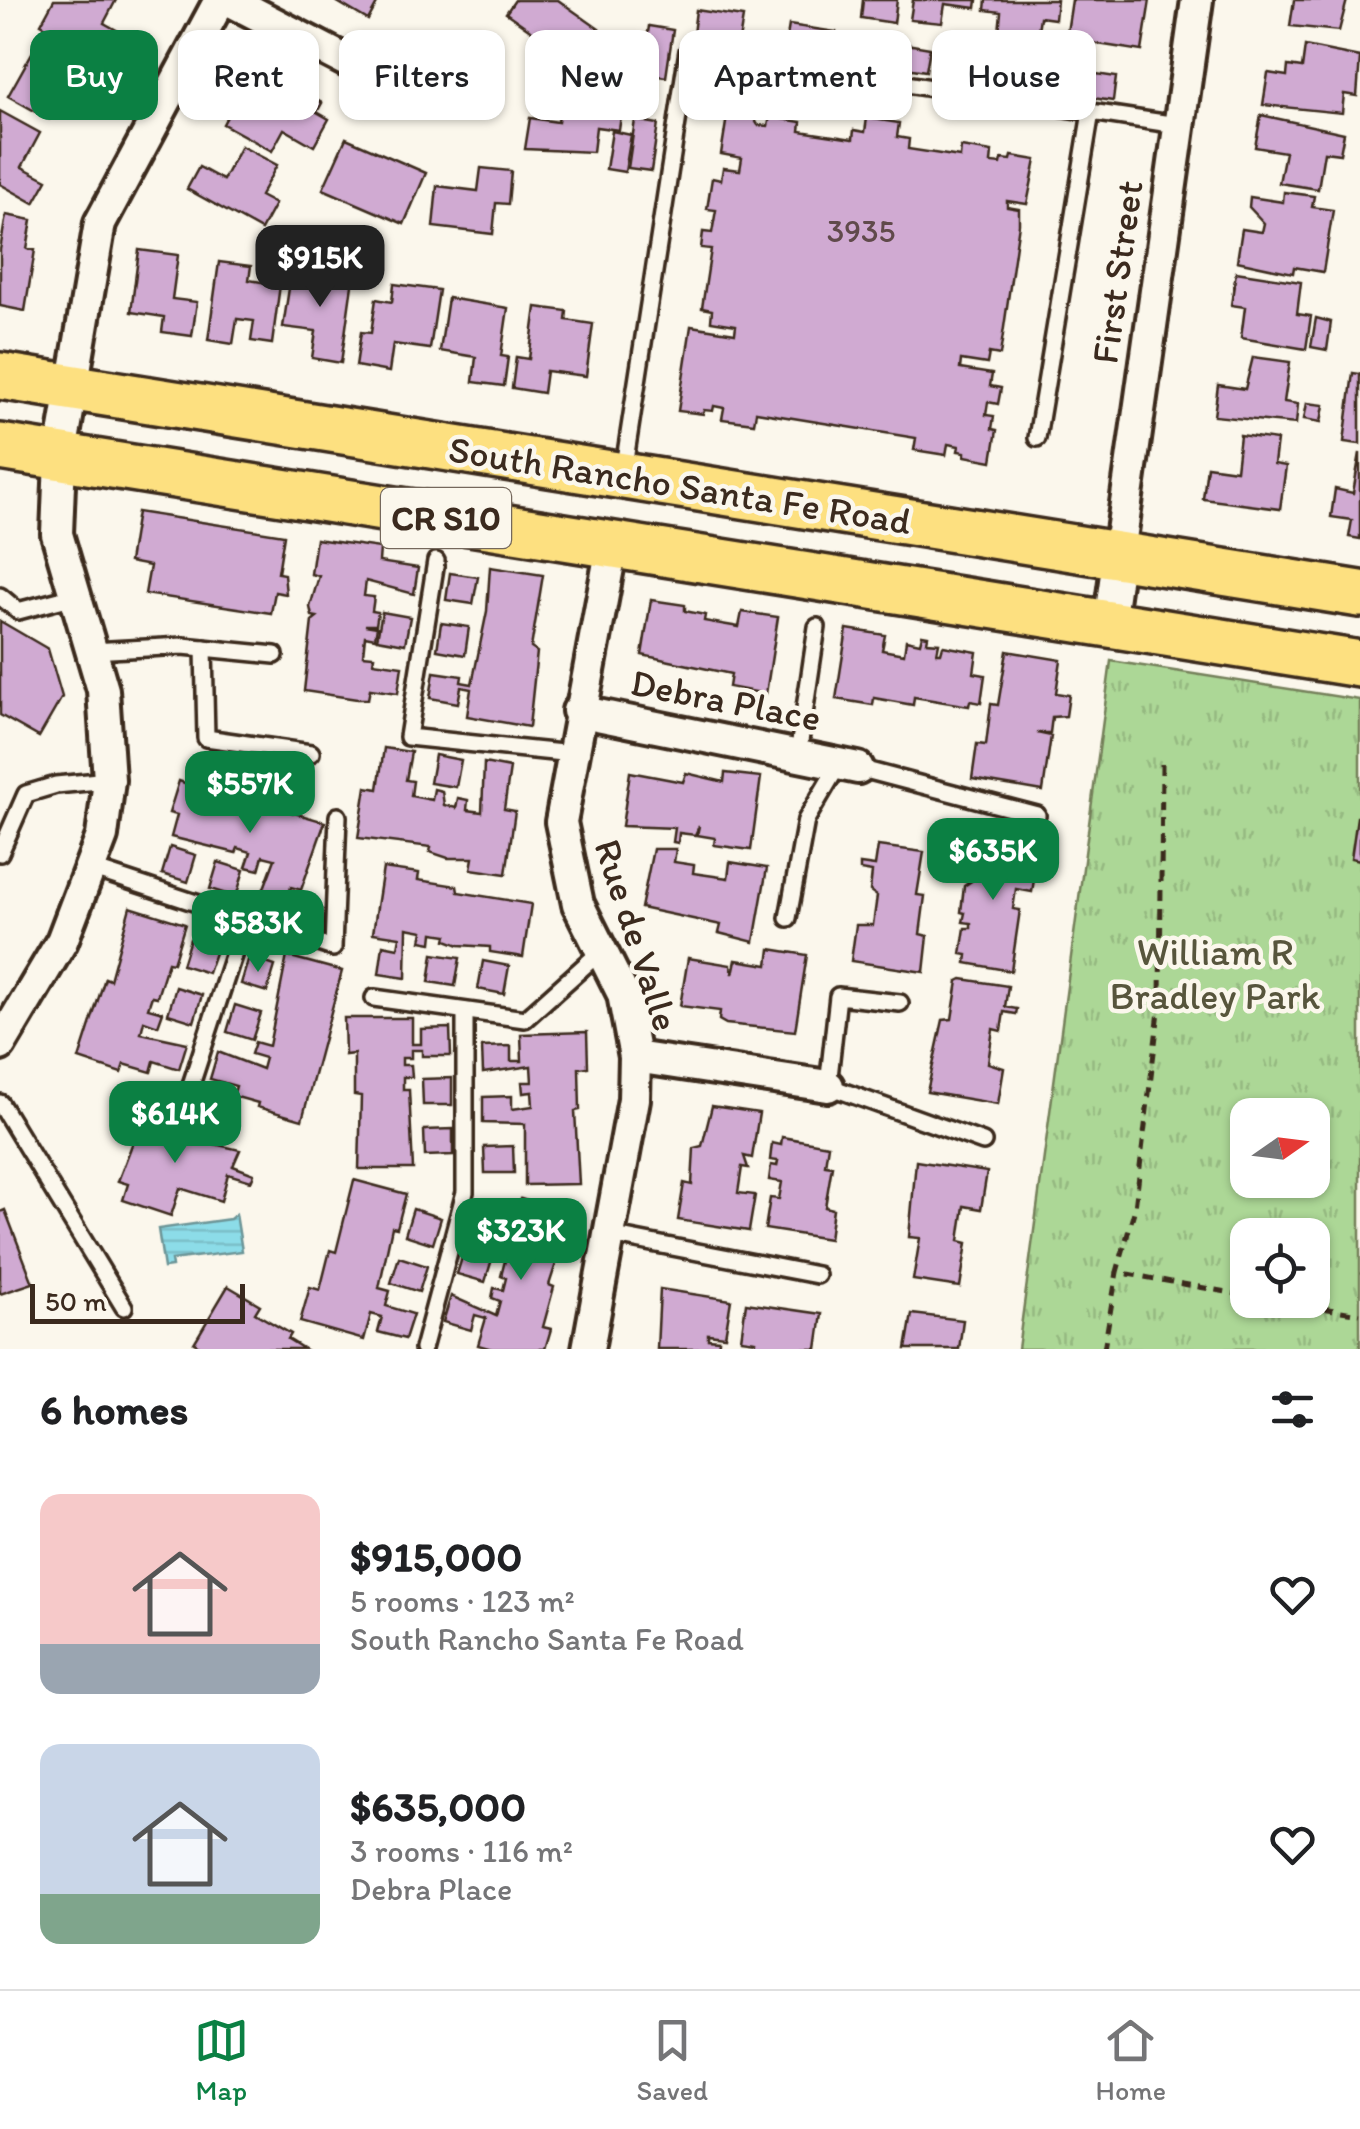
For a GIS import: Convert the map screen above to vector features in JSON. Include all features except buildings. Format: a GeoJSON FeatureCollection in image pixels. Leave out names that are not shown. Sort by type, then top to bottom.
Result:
{"type":"FeatureCollection","features":[{"type":"Feature","properties":{"kind":"main road","name":"South Rancho Santa Fe Road"},"geometry":{"type":"LineString","coordinates":[[0,376],[1360,594]]}},
{"type":"Feature","properties":{"kind":"main road","name":"South Rancho Santa Fe Road"},"geometry":{"type":"LineString","coordinates":[[0,447],[1360,664]]}},
{"type":"Feature","properties":{"kind":"street"},"geometry":{"type":"LineString","coordinates":[[0,1045],[62,940],[102,836],[108,780],[103,690],[56,534],[60,459],[100,223],[220,0]]}},
{"type":"Feature","properties":{"kind":"street"},"geometry":{"type":"LineString","coordinates":[[229,0],[339,57]]}},
{"type":"Feature","properties":{"kind":"street","name":"First Street"},"geometry":{"type":"LineString","coordinates":[[1109,624],[1197,0]]}},
{"type":"Feature","properties":{"kind":"street","name":"Rue de Valle"},"geometry":{"type":"LineString","coordinates":[[588,1349],[634,1099],[634,1057],[623,994],[578,904],[561,822],[578,711],[612,546]]}},
{"type":"Feature","properties":{"kind":"street","name":"Debra Place"},"geometry":{"type":"LineString","coordinates":[[578,711],[848,766]]}},
{"type":"Feature","properties":{"kind":"street"},"geometry":{"type":"LineString","coordinates":[[634,1057],[828,1086]]}},
{"type":"Feature","properties":{"kind":"lane"},"geometry":{"type":"LineString","coordinates":[[623,476],[688,52],[932,88]]}},
{"type":"Feature","properties":{"kind":"lane"},"geometry":{"type":"LineString","coordinates":[[1096,113],[1177,125]]}},
{"type":"Feature","properties":{"kind":"lane"},"geometry":{"type":"LineString","coordinates":[[1037,438],[1090,120]]}},
{"type":"Feature","properties":{"kind":"lane"},"geometry":{"type":"LineString","coordinates":[[436,561],[408,737],[572,754]]}},
{"type":"Feature","properties":{"kind":"lane"},"geometry":{"type":"LineString","coordinates":[[0,596],[18,611],[75,596]]}},
{"type":"Feature","properties":{"kind":"lane"},"geometry":{"type":"LineString","coordinates":[[798,756],[816,627]]}},
{"type":"Feature","properties":{"kind":"lane"},"geometry":{"type":"LineString","coordinates":[[92,651],[204,648],[275,654]]}},
{"type":"Feature","properties":{"kind":"lane"},"geometry":{"type":"LineString","coordinates":[[204,648],[206,738],[311,754]]}},
{"type":"Feature","properties":{"kind":"lane"},"geometry":{"type":"LineString","coordinates":[[788,918],[806,820],[848,766],[1037,815]]}},
{"type":"Feature","properties":{"kind":"lane"},"geometry":{"type":"LineString","coordinates":[[0,853],[26,794],[56,784],[108,780]]}},
{"type":"Feature","properties":{"kind":"lane"},"geometry":{"type":"LineString","coordinates":[[90,868],[333,948],[338,816]]}},
{"type":"Feature","properties":{"kind":"lane"},"geometry":{"type":"LineString","coordinates":[[188,1094],[245,919]]}},
{"type":"Feature","properties":{"kind":"lane"},"geometry":{"type":"LineString","coordinates":[[374,998],[526,1019],[601,951]]}},
{"type":"Feature","properties":{"kind":"lane"},"geometry":{"type":"LineString","coordinates":[[900,1002],[838,996],[828,1086],[984,1142]]}},
{"type":"Feature","properties":{"kind":"lane"},"geometry":{"type":"LineString","coordinates":[[423,1349],[464,1192],[465,1010]]}},
{"type":"Feature","properties":{"kind":"lane"},"geometry":{"type":"LineString","coordinates":[[0,1103],[124,1307]]}},
{"type":"Feature","properties":{"kind":"lane"},"geometry":{"type":"LineString","coordinates":[[610,1235],[816,1276]]}},
{"type":"Feature","properties":{"kind":"path"},"geometry":{"type":"LineString","coordinates":[[1104,1349],[1117,1272],[1135,1208],[1160,1003],[1162,764]]}},
{"type":"Feature","properties":{"kind":"path"},"geometry":{"type":"LineString","coordinates":[[1117,1272],[1230,1293]]}},
{"type":"Feature","properties":{"kind":"path"},"geometry":{"type":"LineString","coordinates":[[1330,1309],[1360,1314]]}},
{"type":"Feature","properties":{"kind":"green space","name":"William R Bradley Park"},"geometry":{"type":"Polygon","coordinates":[[[1111,661],[1360,700],[1360,1349],[1018,1349],[1111,661]]]}},
{"type":"Feature","properties":{"kind":"water"},"geometry":{"type":"Polygon","coordinates":[[[236,1214],[242,1251],[171,1260],[172,1267],[164,1268],[158,1229],[230,1219],[236,1214]]]}}]}
